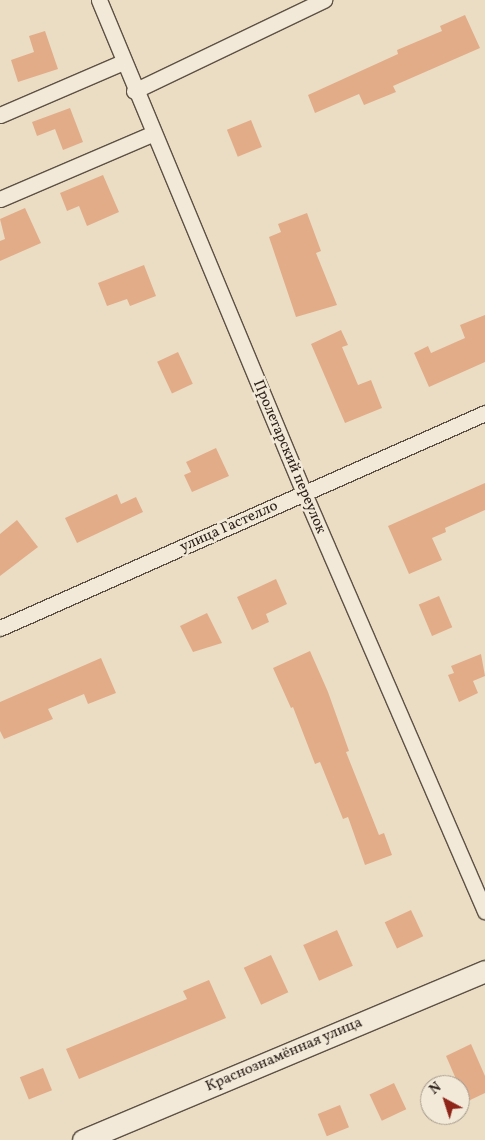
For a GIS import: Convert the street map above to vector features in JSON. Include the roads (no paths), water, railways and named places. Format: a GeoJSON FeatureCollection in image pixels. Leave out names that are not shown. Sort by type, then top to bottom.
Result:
{"type":"FeatureCollection","features":[{"type":"Feature","properties":{"kind":"main road","name":"Краснознамённая улица"},"geometry":{"type":"LineString","coordinates":[[83,1140],[485,971]]}},
{"type":"Feature","properties":{"kind":"street","name":"Пролетарский переулок"},"geometry":{"type":"LineString","coordinates":[[99,0],[134,91],[304,494],[485,912]]}},
{"type":"Feature","properties":{"kind":"street"},"geometry":{"type":"LineString","coordinates":[[134,91],[324,0]]}},
{"type":"Feature","properties":{"kind":"street"},"geometry":{"type":"LineString","coordinates":[[0,115],[123,62]]}},
{"type":"Feature","properties":{"kind":"street"},"geometry":{"type":"LineString","coordinates":[[0,199],[152,134]]}},
{"type":"Feature","properties":{"kind":"street","name":"улица Гастелло"},"geometry":{"type":"LineString","coordinates":[[0,628],[485,413]]}}]}
